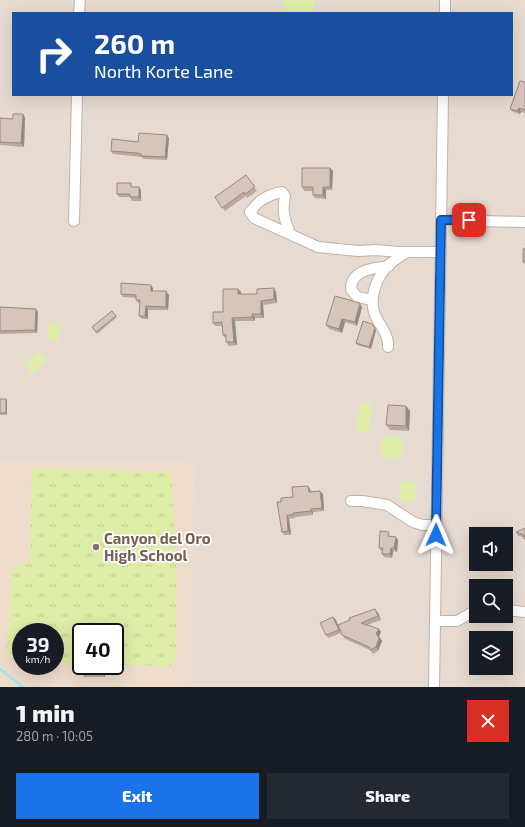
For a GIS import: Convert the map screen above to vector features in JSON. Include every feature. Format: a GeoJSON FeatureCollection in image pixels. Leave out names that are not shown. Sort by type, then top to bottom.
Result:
{"type":"FeatureCollection","features":[{"type":"Feature","properties":{"kind":"street"},"geometry":{"type":"LineString","coordinates":[[79,12],[80,0]]}},
{"type":"Feature","properties":{"kind":"street"},"geometry":{"type":"LineString","coordinates":[[445,0],[445,12]]}},
{"type":"Feature","properties":{"kind":"street"},"geometry":{"type":"LineString","coordinates":[[74,221],[77,96]]}},
{"type":"Feature","properties":{"kind":"street"},"geometry":{"type":"LineString","coordinates":[[434,687],[443,96]]}},
{"type":"Feature","properties":{"kind":"street"},"geometry":{"type":"LineString","coordinates":[[290,233],[284,218],[283,209],[285,196],[282,192],[270,194],[258,202],[250,212],[254,218],[290,233],[311,245],[358,251],[386,250],[407,252],[441,252]]}},
{"type":"Feature","properties":{"kind":"street"},"geometry":{"type":"LineString","coordinates":[[441,220],[525,222]]}},
{"type":"Feature","properties":{"kind":"street"},"geometry":{"type":"LineString","coordinates":[[388,347],[384,329],[376,318],[372,306],[373,294],[380,278],[389,266],[407,252]]}},
{"type":"Feature","properties":{"kind":"street"},"geometry":{"type":"LineString","coordinates":[[373,300],[357,297],[351,289],[351,282],[355,276],[362,272],[389,266]]}},
{"type":"Feature","properties":{"kind":"street"},"geometry":{"type":"LineString","coordinates":[[351,501],[362,501],[387,505],[413,522],[436,525]]}},
{"type":"Feature","properties":{"kind":"street"},"geometry":{"type":"LineString","coordinates":[[513,611],[525,612]]}},
{"type":"Feature","properties":{"kind":"street"},"geometry":{"type":"LineString","coordinates":[[435,621],[457,621],[469,614]]}},
{"type":"Feature","properties":{"kind":"shaded area"},"geometry":{"type":"Polygon","coordinates":[[[0,0],[525,0],[525,687],[190,687],[194,462],[0,460],[0,0]]]}},
{"type":"Feature","properties":{"kind":"shaded area","name":"Canyon del Oro High School"},"geometry":{"type":"Polygon","coordinates":[[[0,460],[194,462],[190,687],[0,687],[0,460]]]}},
{"type":"Feature","properties":{"kind":"green space"},"geometry":{"type":"Polygon","coordinates":[[[284,0],[314,0],[315,12],[284,12],[284,0]]]}},
{"type":"Feature","properties":{"kind":"green space"},"geometry":{"type":"Polygon","coordinates":[[[48,323],[60,324],[59,341],[47,340],[48,323]]]}},
{"type":"Feature","properties":{"kind":"green space"},"geometry":{"type":"Polygon","coordinates":[[[40,352],[47,360],[32,374],[24,365],[40,352]]]}},
{"type":"Feature","properties":{"kind":"green space"},"geometry":{"type":"Polygon","coordinates":[[[361,401],[369,402],[372,406],[368,433],[355,432],[361,401]]]}},
{"type":"Feature","properties":{"kind":"green space"},"geometry":{"type":"Polygon","coordinates":[[[392,435],[397,436],[403,442],[403,452],[397,458],[392,459],[387,458],[381,452],[380,447],[381,442],[387,436],[392,435]]]}},
{"type":"Feature","properties":{"kind":"green space","name":"Canyon del Oro High School"},"geometry":{"type":"Polygon","coordinates":[[[32,468],[172,472],[177,584],[176,661],[170,666],[124,665],[124,623],[72,623],[72,665],[64,665],[64,623],[12,623],[12,657],[7,653],[11,571],[22,563],[30,562],[32,468]]]}},
{"type":"Feature","properties":{"kind":"green space"},"geometry":{"type":"Polygon","coordinates":[[[400,482],[415,482],[415,502],[399,501],[400,482]]]}},
{"type":"Feature","properties":{"kind":"building"},"geometry":{"type":"Polygon","coordinates":[[[520,81],[525,82],[525,110],[519,108],[517,111],[510,109],[520,81]]]}},
{"type":"Feature","properties":{"kind":"building"},"geometry":{"type":"Polygon","coordinates":[[[13,114],[23,114],[21,143],[0,142],[0,118],[13,119],[13,114]]]}},
{"type":"Feature","properties":{"kind":"building"},"geometry":{"type":"Polygon","coordinates":[[[139,133],[167,135],[165,157],[141,156],[141,154],[137,153],[111,151],[112,139],[138,142],[139,133]]]}},
{"type":"Feature","properties":{"kind":"building"},"geometry":{"type":"Polygon","coordinates":[[[302,168],[330,168],[330,187],[323,187],[323,195],[313,195],[313,187],[302,187],[302,168]]]}},
{"type":"Feature","properties":{"kind":"building"},"geometry":{"type":"Polygon","coordinates":[[[246,175],[255,187],[245,194],[244,192],[222,208],[215,197],[246,175]]]}},
{"type":"Feature","properties":{"kind":"building"},"geometry":{"type":"Polygon","coordinates":[[[117,183],[131,183],[131,187],[139,187],[139,197],[130,197],[130,194],[117,194],[117,183]]]}},
{"type":"Feature","properties":{"kind":"building"},"geometry":{"type":"Polygon","coordinates":[[[525,248],[525,263],[523,262],[523,249],[525,248]]]}},
{"type":"Feature","properties":{"kind":"building"},"geometry":{"type":"Polygon","coordinates":[[[121,283],[151,285],[151,291],[166,291],[166,307],[146,306],[145,316],[139,316],[140,300],[136,300],[136,295],[121,294],[121,283]]]}},
{"type":"Feature","properties":{"kind":"building"},"geometry":{"type":"Polygon","coordinates":[[[274,288],[274,299],[261,301],[261,314],[252,314],[252,317],[232,318],[234,342],[226,342],[226,335],[223,335],[222,322],[213,323],[213,312],[223,312],[223,289],[238,289],[238,294],[257,294],[257,289],[274,288]]]}},
{"type":"Feature","properties":{"kind":"building"},"geometry":{"type":"Polygon","coordinates":[[[335,296],[360,303],[355,322],[342,319],[339,329],[326,325],[335,296]]]}},
{"type":"Feature","properties":{"kind":"building"},"geometry":{"type":"Polygon","coordinates":[[[0,307],[36,309],[35,330],[0,331],[0,307]]]}},
{"type":"Feature","properties":{"kind":"building"},"geometry":{"type":"Polygon","coordinates":[[[112,311],[116,316],[96,332],[92,327],[112,311]]]}},
{"type":"Feature","properties":{"kind":"building"},"geometry":{"type":"Polygon","coordinates":[[[363,321],[372,324],[375,328],[369,347],[356,343],[363,321]]]}},
{"type":"Feature","properties":{"kind":"building"},"geometry":{"type":"Polygon","coordinates":[[[0,399],[6,399],[6,413],[0,413],[0,399]]]}},
{"type":"Feature","properties":{"kind":"building"},"geometry":{"type":"Polygon","coordinates":[[[388,405],[406,406],[406,426],[386,425],[388,405]]]}},
{"type":"Feature","properties":{"kind":"building"},"geometry":{"type":"Polygon","coordinates":[[[308,486],[309,492],[320,491],[322,508],[287,515],[288,531],[282,532],[277,502],[281,502],[281,498],[293,497],[292,487],[308,486]]]}},
{"type":"Feature","properties":{"kind":"building"},"geometry":{"type":"Polygon","coordinates":[[[525,528],[525,539],[523,538],[524,535],[516,532],[525,528]]]}},
{"type":"Feature","properties":{"kind":"building"},"geometry":{"type":"Polygon","coordinates":[[[380,531],[389,532],[388,536],[396,537],[394,548],[391,548],[390,554],[382,554],[383,548],[379,548],[380,531]]]}},
{"type":"Feature","properties":{"kind":"building"},"geometry":{"type":"Polygon","coordinates":[[[375,609],[378,616],[361,623],[379,629],[376,633],[379,638],[376,647],[370,650],[369,647],[342,635],[338,625],[350,620],[349,618],[375,609]]]}},
{"type":"Feature","properties":{"kind":"building"},"geometry":{"type":"Polygon","coordinates":[[[333,617],[339,630],[326,635],[320,623],[333,617]]]}},
{"type":"Feature","properties":{"kind":"waterway"},"geometry":{"type":"LineString","coordinates":[[0,669],[23,687]]}},
{"type":"Feature","properties":{"kind":"place","name":"Canyon del Oro High School"},"geometry":{"type":"Point","coordinates":[96,547]}},
{"type":"Feature","properties":{"kind":"route"},"geometry":{"type":"LineString","coordinates":[[436,535],[441,220],[469,220]]}}]}
